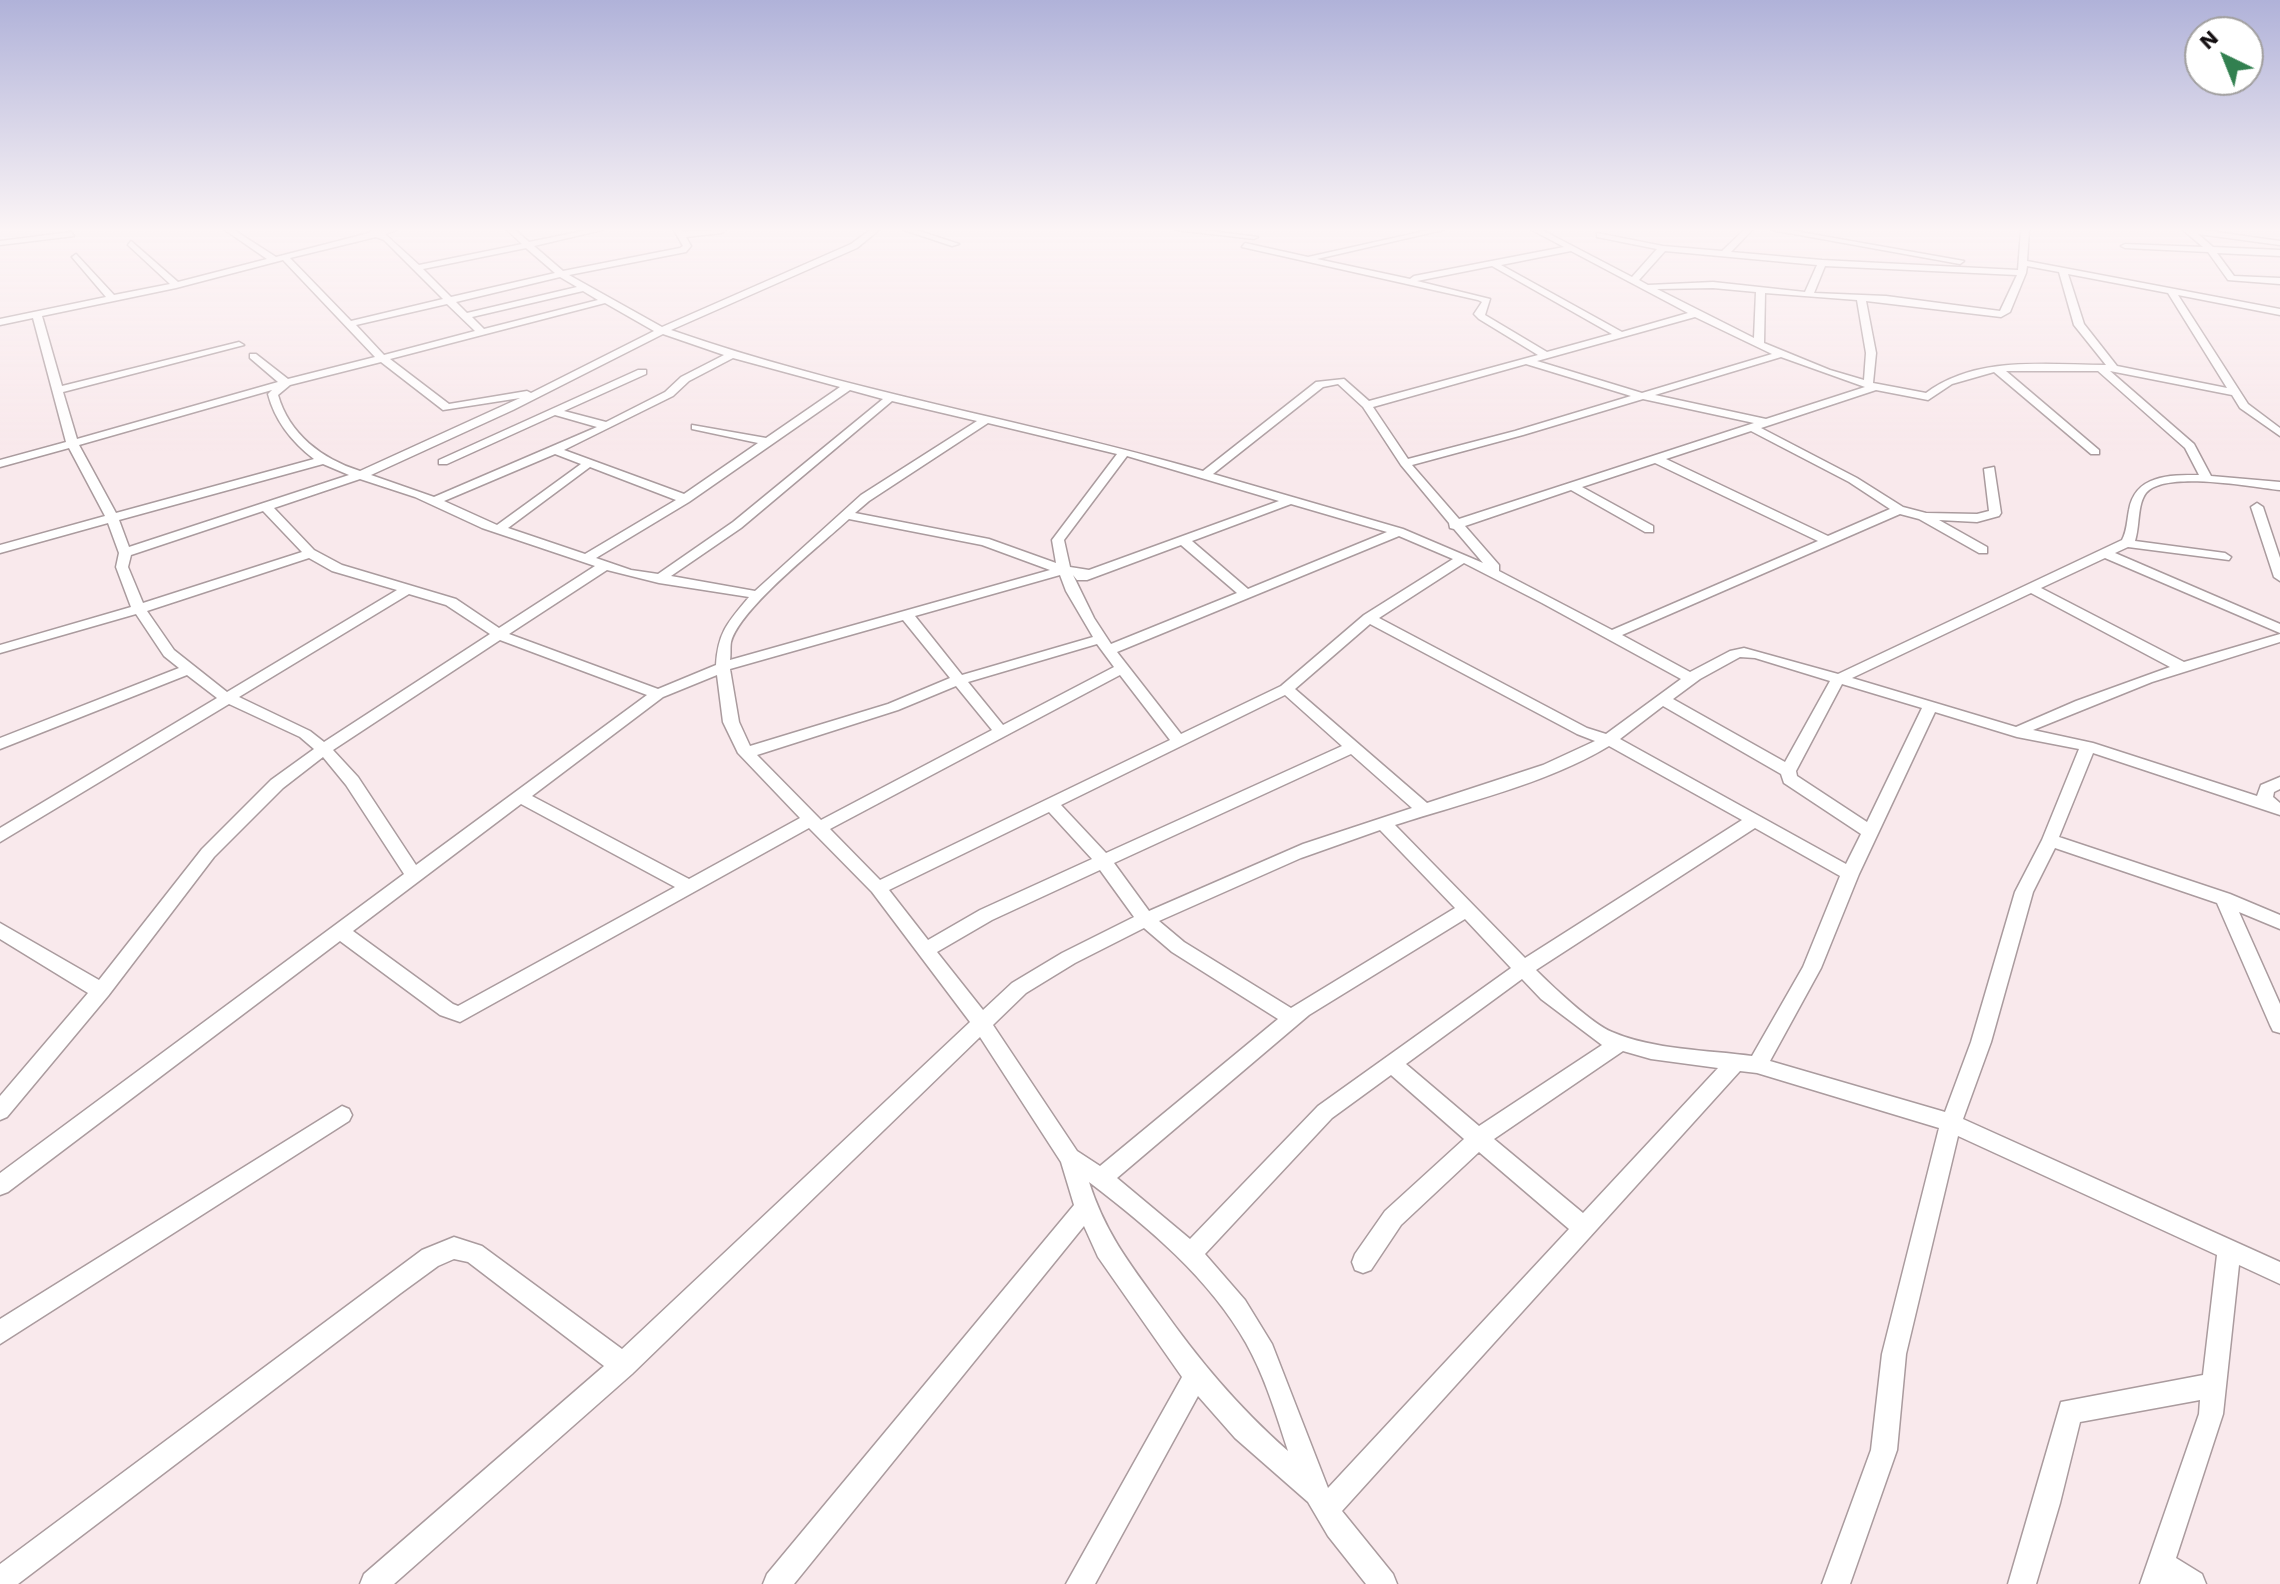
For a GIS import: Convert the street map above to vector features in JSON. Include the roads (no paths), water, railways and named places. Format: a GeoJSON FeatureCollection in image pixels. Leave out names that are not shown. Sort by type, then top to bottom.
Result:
{"type":"FeatureCollection","features":[{"type":"Feature","properties":{"kind":"street"},"geometry":{"type":"LineString","coordinates":[[0,322],[89,304]]}},
{"type":"Feature","properties":{"kind":"street"},"geometry":{"type":"LineString","coordinates":[[327,304],[381,357],[447,408],[540,392]]}},
{"type":"Feature","properties":{"kind":"street"},"geometry":{"type":"LineString","coordinates":[[349,324],[442,304]]}},
{"type":"Feature","properties":{"kind":"street"},"geometry":{"type":"LineString","coordinates":[[453,304],[481,332]]}},
{"type":"Feature","properties":{"kind":"street"},"geometry":{"type":"LineString","coordinates":[[465,316],[516,304]]}},
{"type":"Feature","properties":{"kind":"street"},"geometry":{"type":"LineString","coordinates":[[0,464],[381,357],[592,304]]}},
{"type":"Feature","properties":{"kind":"street"},"geometry":{"type":"LineString","coordinates":[[610,304],[664,331],[732,355],[890,398],[1124,452],[1287,502],[1399,532],[1463,558],[1692,679]]}},
{"type":"Feature","properties":{"kind":"street"},"geometry":{"type":"LineString","coordinates":[[125,553],[361,475],[540,392],[717,304]]}},
{"type":"Feature","properties":{"kind":"street"},"geometry":{"type":"LineString","coordinates":[[1485,304],[1479,314],[1482,317],[1544,354]]}},
{"type":"Feature","properties":{"kind":"street"},"geometry":{"type":"LineString","coordinates":[[1565,304],[1619,334]]}},
{"type":"Feature","properties":{"kind":"street"},"geometry":{"type":"LineString","coordinates":[[1682,304],[1759,345],[1826,371],[1928,397],[1948,382],[1996,368],[2108,368],[2236,393]]}},
{"type":"Feature","properties":{"kind":"street"},"geometry":{"type":"LineString","coordinates":[[1759,345],[1761,304]]}},
{"type":"Feature","properties":{"kind":"street"},"geometry":{"type":"LineString","coordinates":[[1862,304],[1864,329],[1874,366],[1873,384]]}},
{"type":"Feature","properties":{"kind":"street"},"geometry":{"type":"LineString","coordinates":[[1913,304],[2001,314],[2008,304]]}},
{"type":"Feature","properties":{"kind":"street"},"geometry":{"type":"LineString","coordinates":[[2073,304],[2079,325],[2108,368],[2190,446],[2207,479]]}},
{"type":"Feature","properties":{"kind":"street"},"geometry":{"type":"LineString","coordinates":[[2179,304],[2244,406],[2280,433]]}},
{"type":"Feature","properties":{"kind":"street"},"geometry":{"type":"LineString","coordinates":[[2240,304],[2280,312]]}},
{"type":"Feature","properties":{"kind":"street"},"geometry":{"type":"LineString","coordinates":[[1367,405],[1699,313]]}},
{"type":"Feature","properties":{"kind":"street"},"geometry":{"type":"LineString","coordinates":[[37,315],[72,442],[112,518],[125,553],[122,567],[139,609],[169,653],[189,669],[226,697],[305,734],[324,749],[352,781],[414,875]]}},
{"type":"Feature","properties":{"kind":"street"},"geometry":{"type":"LineString","coordinates":[[58,390],[239,345]]}},
{"type":"Feature","properties":{"kind":"street"},"geometry":{"type":"LineString","coordinates":[[1405,463],[1519,433],[1781,354]]}},
{"type":"Feature","properties":{"kind":"street"},"geometry":{"type":"LineString","coordinates":[[434,501],[607,426],[669,394],[685,379],[732,355]]}},
{"type":"Feature","properties":{"kind":"street"},"geometry":{"type":"LineString","coordinates":[[253,356],[286,383]]}},
{"type":"Feature","properties":{"kind":"street"},"geometry":{"type":"LineString","coordinates":[[1524,360],[1639,395],[1767,422]]}},
{"type":"Feature","properties":{"kind":"street"},"geometry":{"type":"LineString","coordinates":[[1996,368],[2095,452]]}},
{"type":"Feature","properties":{"kind":"street"},"geometry":{"type":"LineString","coordinates":[[443,462],[642,372]]}},
{"type":"Feature","properties":{"kind":"street"},"geometry":{"type":"LineString","coordinates":[[1205,475],[1320,384],[1340,381],[1367,405],[1405,463],[1454,525],[1502,578]]}},
{"type":"Feature","properties":{"kind":"street"},"geometry":{"type":"LineString","coordinates":[[286,383],[273,394],[277,409],[291,432],[324,460],[499,529],[585,559],[659,579],[758,595]]}},
{"type":"Feature","properties":{"kind":"street"},"geometry":{"type":"LineString","coordinates":[[1454,525],[1873,384]]}},
{"type":"Feature","properties":{"kind":"street"},"geometry":{"type":"LineString","coordinates":[[585,559],[685,499],[847,387]]}},
{"type":"Feature","properties":{"kind":"street"},"geometry":{"type":"LineString","coordinates":[[659,579],[737,525],[760,502],[890,398]]}},
{"type":"Feature","properties":{"kind":"street"},"geometry":{"type":"LineString","coordinates":[[555,412],[607,426]]}},
{"type":"Feature","properties":{"kind":"street"},"geometry":{"type":"LineString","coordinates":[[987,419],[865,498],[758,595],[732,625],[724,642],[723,667],[731,722],[746,753],[878,888],[981,1022],[1070,1158],[1086,1207],[1106,1250],[1196,1376],[1244,1429],[1322,1501],[1383,1584]]}},
{"type":"Feature","properties":{"kind":"street"},"geometry":{"type":"LineString","coordinates":[[696,427],[769,442]]}},
{"type":"Feature","properties":{"kind":"street"},"geometry":{"type":"LineString","coordinates":[[1752,427],[1853,480],[1899,510],[1923,516],[1977,518],[1995,513],[1990,469]]}},
{"type":"Feature","properties":{"kind":"street"},"geometry":{"type":"LineString","coordinates":[[555,450],[685,499]]}},
{"type":"Feature","properties":{"kind":"street"},"geometry":{"type":"LineString","coordinates":[[1124,452],[1058,540],[1066,576],[1104,644],[1178,740]]}},
{"type":"Feature","properties":{"kind":"street"},"geometry":{"type":"LineString","coordinates":[[1655,458],[1828,541]]}},
{"type":"Feature","properties":{"kind":"street"},"geometry":{"type":"LineString","coordinates":[[0,549],[324,460]]}},
{"type":"Feature","properties":{"kind":"street"},"geometry":{"type":"LineString","coordinates":[[499,529],[589,463]]}},
{"type":"Feature","properties":{"kind":"street"},"geometry":{"type":"LineString","coordinates":[[1870,832],[1790,779],[1788,771],[1838,679],[2126,543],[2130,539],[2140,491],[2148,484],[2162,480],[2207,479],[2280,486]]}},
{"type":"Feature","properties":{"kind":"street"},"geometry":{"type":"LineString","coordinates":[[1572,486],[1649,529]]}},
{"type":"Feature","properties":{"kind":"street"},"geometry":{"type":"LineString","coordinates":[[0,1185],[658,694],[723,667],[905,613],[1066,576],[1090,574],[1287,502]]}},
{"type":"Feature","properties":{"kind":"street"},"geometry":{"type":"LineString","coordinates":[[266,507],[310,553],[337,568],[451,602],[500,635],[658,694]]}},
{"type":"Feature","properties":{"kind":"street"},"geometry":{"type":"LineString","coordinates":[[2257,507],[2280,577]]}},
{"type":"Feature","properties":{"kind":"street"},"geometry":{"type":"LineString","coordinates":[[1612,635],[1899,510]]}},
{"type":"Feature","properties":{"kind":"street"},"geometry":{"type":"LineString","coordinates":[[846,515],[985,542],[1066,576]]}},
{"type":"Feature","properties":{"kind":"street"},"geometry":{"type":"LineString","coordinates":[[1923,516],[1983,550]]}},
{"type":"Feature","properties":{"kind":"street"},"geometry":{"type":"LineString","coordinates":[[746,753],[893,707],[959,680],[1104,644],[1246,594],[1399,532]]}},
{"type":"Feature","properties":{"kind":"street"},"geometry":{"type":"LineString","coordinates":[[1183,540],[1246,594]]}},
{"type":"Feature","properties":{"kind":"street"},"geometry":{"type":"LineString","coordinates":[[2126,543],[2225,557]]}},
{"type":"Feature","properties":{"kind":"street"},"geometry":{"type":"LineString","coordinates":[[0,649],[139,609],[310,553]]}},
{"type":"Feature","properties":{"kind":"street"},"geometry":{"type":"LineString","coordinates":[[2104,553],[2280,629]]}},
{"type":"Feature","properties":{"kind":"street"},"geometry":{"type":"LineString","coordinates":[[878,888],[1286,689],[1369,618],[1463,558]]}},
{"type":"Feature","properties":{"kind":"street"},"geometry":{"type":"LineString","coordinates":[[0,1111],[101,991],[208,853],[277,784],[324,749],[605,565]]}},
{"type":"Feature","properties":{"kind":"street"},"geometry":{"type":"LineString","coordinates":[[2031,588],[2180,666]]}},
{"type":"Feature","properties":{"kind":"street"},"geometry":{"type":"LineString","coordinates":[[0,836],[408,589]]}},
{"type":"Feature","properties":{"kind":"street"},"geometry":{"type":"LineString","coordinates":[[905,613],[1000,731]]}},
{"type":"Feature","properties":{"kind":"street"},"geometry":{"type":"LineString","coordinates":[[1369,618],[1582,731],[1626,747],[1850,874]]}},
{"type":"Feature","properties":{"kind":"street"},"geometry":{"type":"LineString","coordinates":[[2017,732],[2091,698],[2180,666],[2280,638]]}},
{"type":"Feature","properties":{"kind":"street"},"geometry":{"type":"LineString","coordinates":[[374,1584],[623,1365],[1019,988],[1145,919],[1336,838],[1481,793],[1610,741],[1692,679],[1737,653],[1746,652],[2017,732],[2088,746],[2276,808]]}},
{"type":"Feature","properties":{"kind":"street"},"geometry":{"type":"LineString","coordinates":[[340,931],[447,1010],[460,1014],[690,887],[1122,668]]}},
{"type":"Feature","properties":{"kind":"street"},"geometry":{"type":"LineString","coordinates":[[0,744],[189,669]]}},
{"type":"Feature","properties":{"kind":"street"},"geometry":{"type":"LineString","coordinates":[[1286,689],[1426,811]]}},
{"type":"Feature","properties":{"kind":"street"},"geometry":{"type":"LineString","coordinates":[[1665,701],[1788,771]]}},
{"type":"Feature","properties":{"kind":"street"},"geometry":{"type":"LineString","coordinates":[[1322,1501],[1747,1063],[1812,968],[1850,874],[1930,707]]}},
{"type":"Feature","properties":{"kind":"street"},"geometry":{"type":"LineString","coordinates":[[1836,1584],[1884,1450],[1894,1354],[1951,1123],[1981,1042],[2024,892],[2050,840],[2088,746]]}},
{"type":"Feature","properties":{"kind":"street"},"geometry":{"type":"LineString","coordinates":[[925,950],[986,915],[1352,747]]}},
{"type":"Feature","properties":{"kind":"street"},"geometry":{"type":"LineString","coordinates":[[2276,808],[2265,798],[2267,789],[2280,782]]}},
{"type":"Feature","properties":{"kind":"street"},"geometry":{"type":"LineString","coordinates":[[519,796],[690,887]]}},
{"type":"Feature","properties":{"kind":"street"},"geometry":{"type":"LineString","coordinates":[[1050,803],[1104,862],[1145,919],[1178,947],[1292,1018]]}},
{"type":"Feature","properties":{"kind":"street"},"geometry":{"type":"LineString","coordinates":[[1190,1255],[1325,1112],[1524,968],[1755,820]]}},
{"type":"Feature","properties":{"kind":"street"},"geometry":{"type":"LineString","coordinates":[[1384,824],[1548,994],[1591,1030],[1619,1044],[1651,1051],[1747,1063],[1951,1123],[2280,1273]]}},
{"type":"Feature","properties":{"kind":"street"},"geometry":{"type":"LineString","coordinates":[[2050,840],[2224,899],[2280,922]]}},
{"type":"Feature","properties":{"kind":"street"},"geometry":{"type":"LineString","coordinates":[[2224,899],[2280,1025]]}},
{"type":"Feature","properties":{"kind":"street"},"geometry":{"type":"LineString","coordinates":[[1101,1178],[1292,1018],[1466,910]]}},
{"type":"Feature","properties":{"kind":"street"},"geometry":{"type":"LineString","coordinates":[[0,930],[101,991]]}},
{"type":"Feature","properties":{"kind":"street"},"geometry":{"type":"LineString","coordinates":[[1363,1262],[1393,1218],[1479,1138],[1619,1044]]}},
{"type":"Feature","properties":{"kind":"street"},"geometry":{"type":"LineString","coordinates":[[1392,1064],[1479,1138],[1501,1161],[1585,1228]]}},
{"type":"Feature","properties":{"kind":"street"},"geometry":{"type":"LineString","coordinates":[[0,1332],[342,1115]]}},
{"type":"Feature","properties":{"kind":"street"},"geometry":{"type":"LineString","coordinates":[[1070,1158],[1101,1178],[1190,1255],[1231,1299],[1281,1387],[1322,1501]]}},
{"type":"Feature","properties":{"kind":"street"},"geometry":{"type":"LineString","coordinates":[[777,1584],[1086,1207]]}},
{"type":"Feature","properties":{"kind":"street"},"geometry":{"type":"LineString","coordinates":[[0,1581],[393,1285],[430,1258],[454,1248],[474,1253],[623,1365]]}},
{"type":"Feature","properties":{"kind":"street"},"geometry":{"type":"LineString","coordinates":[[2192,1584],[2156,1573],[2211,1414],[2229,1250]]}},
{"type":"Feature","properties":{"kind":"street"},"geometry":{"type":"LineString","coordinates":[[1080,1584],[1196,1376]]}},
{"type":"Feature","properties":{"kind":"street"},"geometry":{"type":"LineString","coordinates":[[2022,1584],[2047,1503],[2070,1411],[2215,1385]]}}]}
